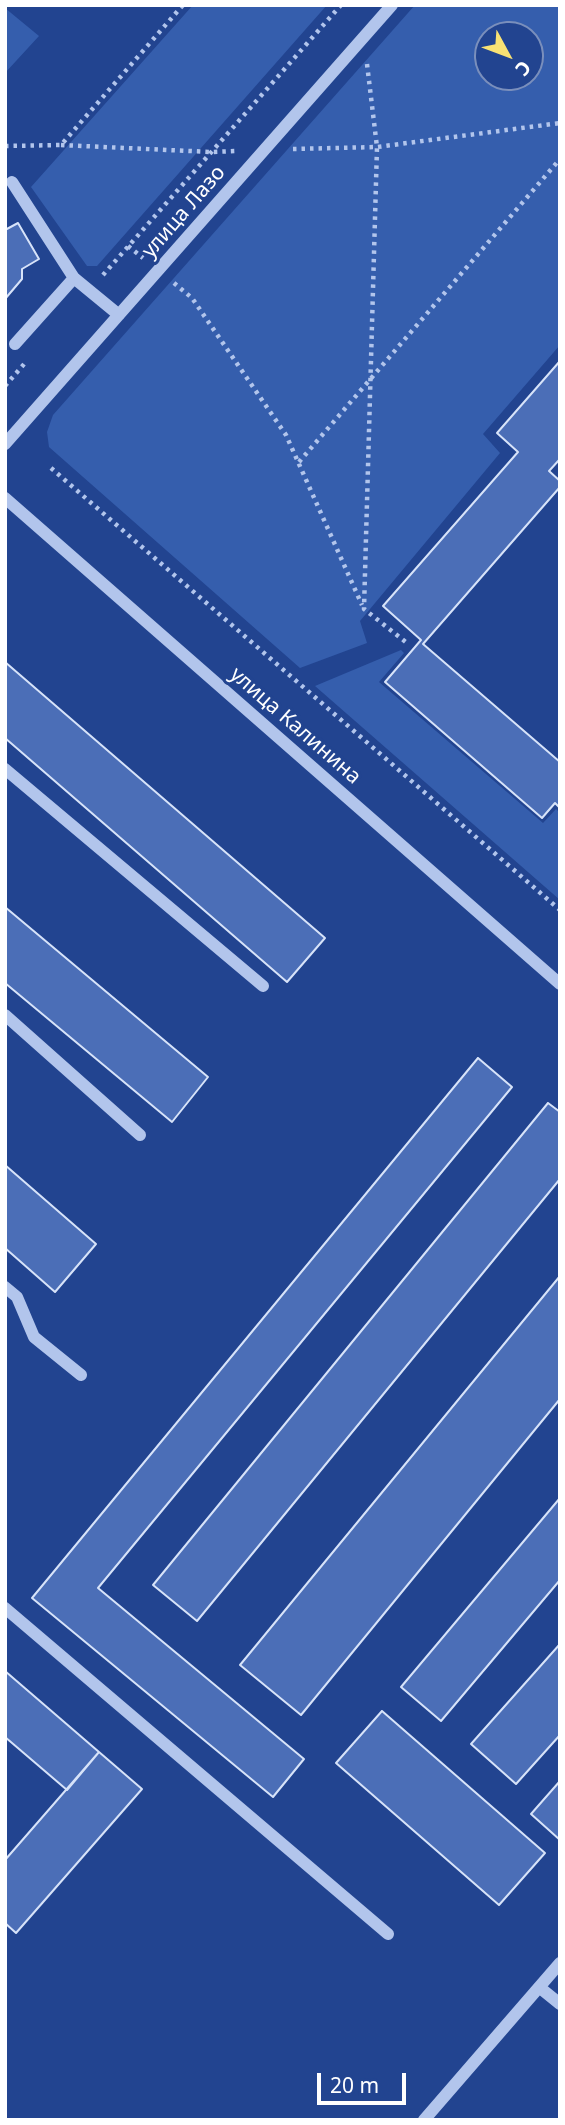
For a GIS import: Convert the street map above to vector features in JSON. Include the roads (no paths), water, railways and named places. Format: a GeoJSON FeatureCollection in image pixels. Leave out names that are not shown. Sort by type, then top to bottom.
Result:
{"type":"FeatureCollection","features":[{"type":"Feature","properties":{"kind":"street","name":"улица Лазо"},"geometry":{"type":"LineString","coordinates":[[5,444],[392,5]]}},
{"type":"Feature","properties":{"kind":"street"},"geometry":{"type":"LineString","coordinates":[[12,182],[74,278],[119,315]]}},
{"type":"Feature","properties":{"kind":"street"},"geometry":{"type":"LineString","coordinates":[[15,344],[74,278]]}},
{"type":"Feature","properties":{"kind":"street","name":"улица Калинина"},"geometry":{"type":"LineString","coordinates":[[5,498],[560,984]]}},
{"type":"Feature","properties":{"kind":"street"},"geometry":{"type":"LineString","coordinates":[[5,769],[263,986]]}},
{"type":"Feature","properties":{"kind":"street"},"geometry":{"type":"LineString","coordinates":[[5,1015],[140,1135]]}},
{"type":"Feature","properties":{"kind":"street"},"geometry":{"type":"LineString","coordinates":[[5,1287],[17,1297],[34,1337],[81,1376]]}},
{"type":"Feature","properties":{"kind":"street"},"geometry":{"type":"LineString","coordinates":[[5,1608],[388,1934]]}},
{"type":"Feature","properties":{"kind":"street"},"geometry":{"type":"LineString","coordinates":[[424,2120],[560,1963]]}},
{"type":"Feature","properties":{"kind":"street"},"geometry":{"type":"LineString","coordinates":[[539,1987],[560,2004]]}}]}
